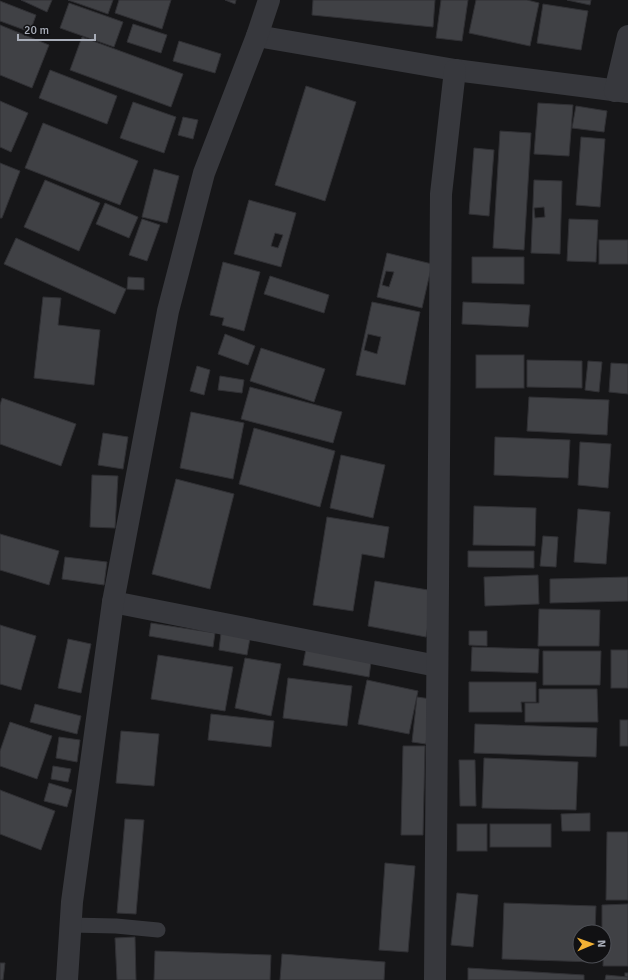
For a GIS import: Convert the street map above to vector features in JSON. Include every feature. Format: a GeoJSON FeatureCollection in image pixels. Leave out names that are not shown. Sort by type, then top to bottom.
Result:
{"type":"FeatureCollection","features":[{"type":"Feature","properties":{"kind":"street"},"geometry":{"type":"LineString","coordinates":[[67,980],[73,894],[113,602],[168,311],[204,173],[257,36],[269,0]]}},
{"type":"Feature","properties":{"kind":"street"},"geometry":{"type":"LineString","coordinates":[[257,36],[455,70],[622,92],[628,36]]}},
{"type":"Feature","properties":{"kind":"street"},"geometry":{"type":"LineString","coordinates":[[435,980],[441,194],[455,70]]}},
{"type":"Feature","properties":{"kind":"street"},"geometry":{"type":"LineString","coordinates":[[113,602],[438,666]]}},
{"type":"Feature","properties":{"kind":"lane"},"geometry":{"type":"LineString","coordinates":[[70,925],[116,926],[158,930]]}},
{"type":"Feature","properties":{"kind":"building"},"geometry":{"type":"Polygon","coordinates":[[[21,0],[52,0],[47,12],[21,0]]]}},
{"type":"Feature","properties":{"kind":"building"},"geometry":{"type":"Polygon","coordinates":[[[68,0],[113,0],[108,14],[68,0]]]}},
{"type":"Feature","properties":{"kind":"building"},"geometry":{"type":"Polygon","coordinates":[[[119,0],[171,0],[162,29],[115,13],[119,0]]]}},
{"type":"Feature","properties":{"kind":"building"},"geometry":{"type":"Polygon","coordinates":[[[225,0],[236,0],[235,4],[225,0]]]}},
{"type":"Feature","properties":{"kind":"building"},"geometry":{"type":"Polygon","coordinates":[[[313,0],[435,0],[433,27],[312,15],[313,0]]]}},
{"type":"Feature","properties":{"kind":"building"},"geometry":{"type":"Polygon","coordinates":[[[441,0],[468,0],[462,41],[436,38],[441,0]]]}},
{"type":"Feature","properties":{"kind":"building"},"geometry":{"type":"Polygon","coordinates":[[[476,0],[527,0],[539,3],[530,46],[469,33],[476,0]]]}},
{"type":"Feature","properties":{"kind":"building"},"geometry":{"type":"Polygon","coordinates":[[[567,0],[591,0],[590,5],[567,0]]]}},
{"type":"Feature","properties":{"kind":"building"},"geometry":{"type":"Polygon","coordinates":[[[0,1],[36,15],[30,32],[0,21],[0,1]]]}},
{"type":"Feature","properties":{"kind":"building"},"geometry":{"type":"Polygon","coordinates":[[[69,3],[123,22],[114,47],[60,28],[69,3]]]}},
{"type":"Feature","properties":{"kind":"building"},"geometry":{"type":"Polygon","coordinates":[[[543,4],[588,11],[581,50],[537,43],[543,4]]]}},
{"type":"Feature","properties":{"kind":"building"},"geometry":{"type":"Polygon","coordinates":[[[133,24],[167,35],[161,53],[127,42],[133,24]]]}},
{"type":"Feature","properties":{"kind":"building"},"geometry":{"type":"Polygon","coordinates":[[[0,25],[49,45],[32,88],[0,75],[0,25]]]}},
{"type":"Feature","properties":{"kind":"building"},"geometry":{"type":"Polygon","coordinates":[[[82,37],[183,74],[171,107],[70,70],[82,37]]]}},
{"type":"Feature","properties":{"kind":"building"},"geometry":{"type":"Polygon","coordinates":[[[179,41],[221,54],[215,73],[173,61],[179,41]]]}},
{"type":"Feature","properties":{"kind":"building"},"geometry":{"type":"Polygon","coordinates":[[[50,70],[117,96],[107,124],[39,98],[50,70]]]}},
{"type":"Feature","properties":{"kind":"building"},"geometry":{"type":"Polygon","coordinates":[[[306,86],[356,102],[325,201],[275,185],[306,86]]]}},
{"type":"Feature","properties":{"kind":"building"},"geometry":{"type":"Polygon","coordinates":[[[0,101],[28,113],[11,152],[0,147],[0,101]]]}},
{"type":"Feature","properties":{"kind":"building"},"geometry":{"type":"Polygon","coordinates":[[[133,102],[176,117],[164,153],[120,138],[133,102]]]}},
{"type":"Feature","properties":{"kind":"building"},"geometry":{"type":"Polygon","coordinates":[[[538,103],[573,105],[569,156],[534,154],[538,103]]]}},
{"type":"Feature","properties":{"kind":"building"},"geometry":{"type":"Polygon","coordinates":[[[576,106],[607,111],[604,132],[572,128],[576,106]]]}},
{"type":"Feature","properties":{"kind":"building"},"geometry":{"type":"Polygon","coordinates":[[[183,117],[198,120],[193,139],[178,135],[183,117]]]}},
{"type":"Feature","properties":{"kind":"building"},"geometry":{"type":"Polygon","coordinates":[[[43,123],[138,161],[120,205],[25,168],[43,123]]]}},
{"type":"Feature","properties":{"kind":"building"},"geometry":{"type":"Polygon","coordinates":[[[500,131],[531,133],[524,250],[493,248],[500,131]]]}},
{"type":"Feature","properties":{"kind":"building"},"geometry":{"type":"Polygon","coordinates":[[[581,137],[605,139],[600,207],[576,205],[581,137]]]}},
{"type":"Feature","properties":{"kind":"building"},"geometry":{"type":"Polygon","coordinates":[[[474,148],[494,150],[489,216],[469,214],[474,148]]]}},
{"type":"Feature","properties":{"kind":"building"},"geometry":{"type":"Polygon","coordinates":[[[0,163],[20,171],[2,218],[0,218],[0,163]]]}},
{"type":"Feature","properties":{"kind":"building"},"geometry":{"type":"Polygon","coordinates":[[[154,169],[179,176],[167,223],[142,217],[154,169]]]}},
{"type":"Feature","properties":{"kind":"building"},"geometry":{"type":"Polygon","coordinates":[[[45,180],[100,203],[79,251],[24,227],[45,180]]]}},
{"type":"Feature","properties":{"kind":"building"},"geometry":{"type":"Polygon","coordinates":[[[534,180],[562,181],[560,254],[531,253],[534,180]],[[544,207],[534,208],[535,218],[545,217],[544,207]]]}},
{"type":"Feature","properties":{"kind":"building"},"geometry":{"type":"Polygon","coordinates":[[[249,200],[296,213],[281,267],[234,254],[249,200]],[[275,233],[271,246],[278,248],[283,235],[275,233]]]}},
{"type":"Feature","properties":{"kind":"building"},"geometry":{"type":"Polygon","coordinates":[[[105,203],[138,217],[129,238],[96,224],[105,203]]]}},
{"type":"Feature","properties":{"kind":"building"},"geometry":{"type":"Polygon","coordinates":[[[142,219],[160,225],[147,261],[129,255],[142,219]]]}},
{"type":"Feature","properties":{"kind":"building"},"geometry":{"type":"Polygon","coordinates":[[[569,219],[598,220],[596,262],[567,261],[569,219]]]}},
{"type":"Feature","properties":{"kind":"building"},"geometry":{"type":"Polygon","coordinates":[[[16,238],[126,289],[115,314],[4,264],[16,238]]]}},
{"type":"Feature","properties":{"kind":"building"},"geometry":{"type":"Polygon","coordinates":[[[599,240],[628,240],[628,264],[599,264],[599,240]]]}},
{"type":"Feature","properties":{"kind":"building"},"geometry":{"type":"Polygon","coordinates":[[[387,253],[432,264],[422,308],[377,297],[387,253]],[[386,271],[382,285],[389,287],[394,272],[386,271]]]}},
{"type":"Feature","properties":{"kind":"building"},"geometry":{"type":"Polygon","coordinates":[[[472,257],[524,257],[524,284],[472,283],[472,257]]]}},
{"type":"Feature","properties":{"kind":"building"},"geometry":{"type":"Polygon","coordinates":[[[223,262],[260,272],[244,331],[222,325],[224,318],[210,315],[223,262]]]}},
{"type":"Feature","properties":{"kind":"building"},"geometry":{"type":"Polygon","coordinates":[[[270,276],[329,295],[324,313],[264,294],[270,276]]]}},
{"type":"Feature","properties":{"kind":"building"},"geometry":{"type":"Polygon","coordinates":[[[128,277],[144,278],[144,290],[127,289],[128,277]]]}},
{"type":"Feature","properties":{"kind":"building"},"geometry":{"type":"Polygon","coordinates":[[[43,297],[61,298],[58,325],[100,330],[94,385],[34,378],[43,297]]]}},
{"type":"Feature","properties":{"kind":"building"},"geometry":{"type":"Polygon","coordinates":[[[372,302],[420,312],[405,385],[356,375],[372,302]],[[368,334],[364,350],[377,354],[381,337],[368,334]]]}},
{"type":"Feature","properties":{"kind":"building"},"geometry":{"type":"Polygon","coordinates":[[[463,302],[530,305],[528,327],[462,324],[463,302]]]}},
{"type":"Feature","properties":{"kind":"building"},"geometry":{"type":"Polygon","coordinates":[[[225,334],[255,346],[248,365],[218,354],[225,334]]]}},
{"type":"Feature","properties":{"kind":"building"},"geometry":{"type":"Polygon","coordinates":[[[261,348],[325,369],[314,402],[250,381],[261,348]]]}},
{"type":"Feature","properties":{"kind":"building"},"geometry":{"type":"Polygon","coordinates":[[[476,355],[524,355],[524,388],[476,388],[476,355]]]}},
{"type":"Feature","properties":{"kind":"building"},"geometry":{"type":"Polygon","coordinates":[[[527,360],[582,361],[582,388],[527,387],[527,360]]]}},
{"type":"Feature","properties":{"kind":"building"},"geometry":{"type":"Polygon","coordinates":[[[588,361],[602,362],[599,392],[585,390],[588,361]]]}},
{"type":"Feature","properties":{"kind":"building"},"geometry":{"type":"Polygon","coordinates":[[[611,363],[628,364],[628,394],[609,392],[611,363]]]}},
{"type":"Feature","properties":{"kind":"building"},"geometry":{"type":"Polygon","coordinates":[[[197,366],[210,370],[204,395],[190,391],[197,366]]]}},
{"type":"Feature","properties":{"kind":"building"},"geometry":{"type":"Polygon","coordinates":[[[220,376],[244,380],[242,393],[218,390],[220,376]]]}},
{"type":"Feature","properties":{"kind":"building"},"geometry":{"type":"Polygon","coordinates":[[[250,387],[342,412],[333,443],[241,419],[250,387]]]}},
{"type":"Feature","properties":{"kind":"building"},"geometry":{"type":"Polygon","coordinates":[[[529,397],[609,400],[607,435],[527,431],[529,397]]]}},
{"type":"Feature","properties":{"kind":"building"},"geometry":{"type":"Polygon","coordinates":[[[2,398],[76,424],[61,466],[0,444],[0,405],[2,398]]]}},
{"type":"Feature","properties":{"kind":"building"},"geometry":{"type":"Polygon","coordinates":[[[191,412],[244,423],[233,479],[180,468],[191,412]]]}},
{"type":"Feature","properties":{"kind":"building"},"geometry":{"type":"Polygon","coordinates":[[[254,428],[335,451],[320,507],[239,484],[254,428]]]}},
{"type":"Feature","properties":{"kind":"building"},"geometry":{"type":"Polygon","coordinates":[[[103,433],[128,437],[123,469],[98,465],[103,433]]]}},
{"type":"Feature","properties":{"kind":"building"},"geometry":{"type":"Polygon","coordinates":[[[495,437],[570,440],[568,478],[494,475],[495,437]]]}},
{"type":"Feature","properties":{"kind":"building"},"geometry":{"type":"Polygon","coordinates":[[[580,442],[611,444],[608,488],[578,485],[580,442]]]}},
{"type":"Feature","properties":{"kind":"building"},"geometry":{"type":"Polygon","coordinates":[[[341,455],[385,465],[373,518],[330,508],[341,455]]]}},
{"type":"Feature","properties":{"kind":"building"},"geometry":{"type":"Polygon","coordinates":[[[92,475],[118,476],[115,528],[90,527],[92,475]]]}},
{"type":"Feature","properties":{"kind":"building"},"geometry":{"type":"Polygon","coordinates":[[[176,479],[234,494],[210,589],[152,574],[176,479]]]}},
{"type":"Feature","properties":{"kind":"building"},"geometry":{"type":"Polygon","coordinates":[[[474,506],[536,508],[535,546],[473,545],[474,506]]]}},
{"type":"Feature","properties":{"kind":"building"},"geometry":{"type":"Polygon","coordinates":[[[578,509],[610,512],[606,564],[574,562],[578,509]]]}},
{"type":"Feature","properties":{"kind":"building"},"geometry":{"type":"Polygon","coordinates":[[[327,517],[389,527],[384,558],[362,554],[353,611],[313,605],[327,517]]]}},
{"type":"Feature","properties":{"kind":"building"},"geometry":{"type":"Polygon","coordinates":[[[0,534],[59,551],[49,585],[0,570],[0,534]]]}},
{"type":"Feature","properties":{"kind":"building"},"geometry":{"type":"Polygon","coordinates":[[[543,536],[558,537],[556,567],[540,566],[543,536]]]}},
{"type":"Feature","properties":{"kind":"building"},"geometry":{"type":"Polygon","coordinates":[[[468,551],[534,551],[534,568],[468,567],[468,551]]]}},
{"type":"Feature","properties":{"kind":"building"},"geometry":{"type":"Polygon","coordinates":[[[65,557],[107,562],[104,585],[62,579],[65,557]]]}},
{"type":"Feature","properties":{"kind":"building"},"geometry":{"type":"Polygon","coordinates":[[[538,575],[539,604],[485,606],[484,577],[538,575]]]}},
{"type":"Feature","properties":{"kind":"building"},"geometry":{"type":"Polygon","coordinates":[[[628,577],[628,601],[550,603],[550,579],[628,577]]]}},
{"type":"Feature","properties":{"kind":"building"},"geometry":{"type":"Polygon","coordinates":[[[375,581],[434,591],[426,637],[368,626],[375,581]]]}},
{"type":"Feature","properties":{"kind":"building"},"geometry":{"type":"Polygon","coordinates":[[[539,609],[600,610],[599,646],[538,646],[539,609]]]}},
{"type":"Feature","properties":{"kind":"building"},"geometry":{"type":"Polygon","coordinates":[[[151,623],[215,633],[213,647],[149,636],[151,623]]]}},
{"type":"Feature","properties":{"kind":"building"},"geometry":{"type":"Polygon","coordinates":[[[0,625],[36,636],[21,690],[0,684],[0,625]]]}},
{"type":"Feature","properties":{"kind":"building"},"geometry":{"type":"Polygon","coordinates":[[[469,631],[487,631],[487,646],[469,645],[469,631]]]}},
{"type":"Feature","properties":{"kind":"building"},"geometry":{"type":"Polygon","coordinates":[[[221,633],[250,638],[247,655],[219,650],[221,633]]]}},
{"type":"Feature","properties":{"kind":"building"},"geometry":{"type":"Polygon","coordinates":[[[68,639],[91,644],[81,693],[58,688],[68,639]]]}},
{"type":"Feature","properties":{"kind":"building"},"geometry":{"type":"Polygon","coordinates":[[[472,647],[539,649],[538,673],[471,671],[472,647]]]}},
{"type":"Feature","properties":{"kind":"building"},"geometry":{"type":"Polygon","coordinates":[[[306,649],[371,662],[369,677],[303,665],[306,649]]]}},
{"type":"Feature","properties":{"kind":"building"},"geometry":{"type":"Polygon","coordinates":[[[611,650],[628,650],[628,688],[611,688],[611,650]]]}},
{"type":"Feature","properties":{"kind":"building"},"geometry":{"type":"Polygon","coordinates":[[[543,651],[601,651],[600,685],[543,685],[543,651]]]}},
{"type":"Feature","properties":{"kind":"building"},"geometry":{"type":"Polygon","coordinates":[[[158,655],[233,667],[225,711],[151,699],[158,655]]]}},
{"type":"Feature","properties":{"kind":"building"},"geometry":{"type":"Polygon","coordinates":[[[245,658],[281,664],[271,716],[235,708],[245,658]]]}},
{"type":"Feature","properties":{"kind":"building"},"geometry":{"type":"Polygon","coordinates":[[[288,678],[352,686],[347,726],[283,718],[288,678]]]}},
{"type":"Feature","properties":{"kind":"building"},"geometry":{"type":"Polygon","coordinates":[[[367,680],[418,691],[409,734],[358,724],[367,680]]]}},
{"type":"Feature","properties":{"kind":"building"},"geometry":{"type":"Polygon","coordinates":[[[469,682],[536,682],[536,702],[521,702],[522,712],[469,712],[469,682]]]}},
{"type":"Feature","properties":{"kind":"building"},"geometry":{"type":"Polygon","coordinates":[[[539,689],[597,689],[598,722],[525,722],[525,703],[539,703],[539,689]]]}},
{"type":"Feature","properties":{"kind":"building"},"geometry":{"type":"Polygon","coordinates":[[[417,697],[431,699],[426,744],[412,742],[417,697]]]}},
{"type":"Feature","properties":{"kind":"building"},"geometry":{"type":"Polygon","coordinates":[[[35,704],[81,716],[77,734],[30,722],[35,704]]]}},
{"type":"Feature","properties":{"kind":"building"},"geometry":{"type":"Polygon","coordinates":[[[211,714],[274,721],[271,747],[208,740],[211,714]]]}},
{"type":"Feature","properties":{"kind":"building"},"geometry":{"type":"Polygon","coordinates":[[[620,720],[628,720],[628,746],[620,746],[620,720]]]}},
{"type":"Feature","properties":{"kind":"building"},"geometry":{"type":"Polygon","coordinates":[[[10,722],[52,736],[37,779],[0,766],[0,751],[10,722]]]}},
{"type":"Feature","properties":{"kind":"building"},"geometry":{"type":"Polygon","coordinates":[[[475,724],[597,728],[596,757],[474,753],[475,724]]]}},
{"type":"Feature","properties":{"kind":"building"},"geometry":{"type":"Polygon","coordinates":[[[121,731],[159,734],[154,786],[116,783],[121,731]]]}},
{"type":"Feature","properties":{"kind":"building"},"geometry":{"type":"Polygon","coordinates":[[[59,737],[80,740],[77,762],[56,758],[59,737]]]}},
{"type":"Feature","properties":{"kind":"building"},"geometry":{"type":"Polygon","coordinates":[[[403,746],[425,746],[423,835],[401,835],[403,746]]]}},
{"type":"Feature","properties":{"kind":"building"},"geometry":{"type":"Polygon","coordinates":[[[484,758],[578,762],[576,810],[482,808],[484,758]]]}},
{"type":"Feature","properties":{"kind":"building"},"geometry":{"type":"Polygon","coordinates":[[[459,760],[475,760],[476,806],[460,806],[459,760]]]}},
{"type":"Feature","properties":{"kind":"building"},"geometry":{"type":"Polygon","coordinates":[[[53,766],[71,769],[68,782],[51,779],[53,766]]]}},
{"type":"Feature","properties":{"kind":"building"},"geometry":{"type":"Polygon","coordinates":[[[49,783],[72,790],[67,807],[44,801],[49,783]]]}},
{"type":"Feature","properties":{"kind":"building"},"geometry":{"type":"Polygon","coordinates":[[[0,790],[55,811],[41,850],[0,834],[0,790]]]}},
{"type":"Feature","properties":{"kind":"building"},"geometry":{"type":"Polygon","coordinates":[[[590,813],[590,831],[562,831],[561,814],[590,813]]]}},
{"type":"Feature","properties":{"kind":"building"},"geometry":{"type":"Polygon","coordinates":[[[125,819],[144,820],[136,914],[117,913],[125,819]]]}},
{"type":"Feature","properties":{"kind":"building"},"geometry":{"type":"Polygon","coordinates":[[[457,824],[487,824],[487,851],[457,851],[457,824]]]}},
{"type":"Feature","properties":{"kind":"building"},"geometry":{"type":"Polygon","coordinates":[[[490,824],[551,824],[551,847],[490,847],[490,824]]]}},
{"type":"Feature","properties":{"kind":"building"},"geometry":{"type":"Polygon","coordinates":[[[607,832],[628,832],[628,900],[606,900],[607,832]]]}},
{"type":"Feature","properties":{"kind":"building"},"geometry":{"type":"Polygon","coordinates":[[[385,863],[415,866],[408,952],[379,950],[385,863]]]}},
{"type":"Feature","properties":{"kind":"building"},"geometry":{"type":"Polygon","coordinates":[[[457,893],[478,895],[473,947],[451,945],[457,893]]]}},
{"type":"Feature","properties":{"kind":"building"},"geometry":{"type":"Polygon","coordinates":[[[504,903],[596,906],[595,924],[572,924],[572,961],[502,959],[504,903]]]}},
{"type":"Feature","properties":{"kind":"building"},"geometry":{"type":"Polygon","coordinates":[[[628,904],[628,966],[603,966],[603,964],[612,964],[612,924],[602,924],[602,905],[628,904]]]}},
{"type":"Feature","properties":{"kind":"building"},"geometry":{"type":"Polygon","coordinates":[[[135,937],[136,980],[117,980],[115,938],[135,937]]]}},
{"type":"Feature","properties":{"kind":"building"},"geometry":{"type":"Polygon","coordinates":[[[155,951],[271,955],[270,980],[154,980],[155,951]]]}},
{"type":"Feature","properties":{"kind":"building"},"geometry":{"type":"Polygon","coordinates":[[[282,954],[385,962],[384,980],[280,980],[282,954]]]}},
{"type":"Feature","properties":{"kind":"building"},"geometry":{"type":"Polygon","coordinates":[[[0,963],[5,963],[3,980],[0,980],[0,963]]]}},
{"type":"Feature","properties":{"kind":"building"},"geometry":{"type":"Polygon","coordinates":[[[468,968],[584,975],[584,980],[468,980],[468,968]]]}},
{"type":"Feature","properties":{"kind":"building"},"geometry":{"type":"Polygon","coordinates":[[[625,973],[628,973],[628,980],[625,980],[625,973]]]}},
{"type":"Feature","properties":{"kind":"building"},"geometry":{"type":"Polygon","coordinates":[[[606,975],[628,977],[628,980],[605,980],[606,975]]]}}]}
